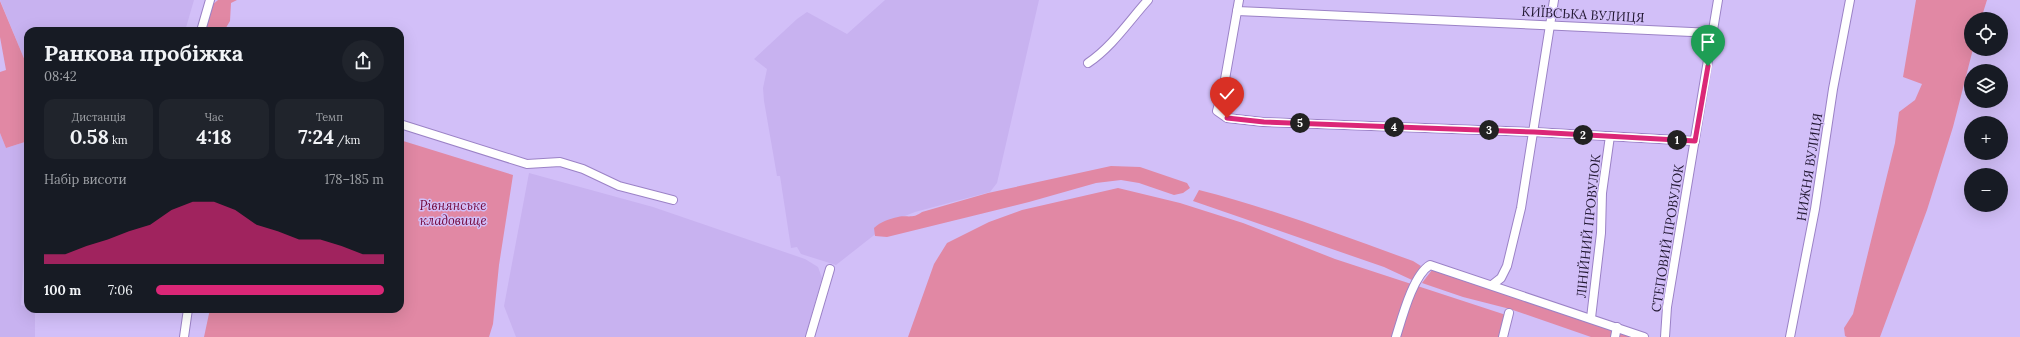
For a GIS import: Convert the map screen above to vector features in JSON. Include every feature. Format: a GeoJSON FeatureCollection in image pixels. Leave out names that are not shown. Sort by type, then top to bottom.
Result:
{"type":"FeatureCollection","features":[{"type":"Feature","properties":{"kind":"street"},"geometry":{"type":"LineString","coordinates":[[202,27],[210,0]]}},
{"type":"Feature","properties":{"kind":"street"},"geometry":{"type":"LineString","coordinates":[[1088,63],[1112,43],[1148,0]]}},
{"type":"Feature","properties":{"kind":"street"},"geometry":{"type":"LineString","coordinates":[[1239,0],[1224,85],[1217,111],[1227,118],[1248,121],[1534,132],[1695,141]]}},
{"type":"Feature","properties":{"kind":"street"},"geometry":{"type":"LineString","coordinates":[[1492,285],[1501,278],[1507,266],[1521,208],[1554,0]]}},
{"type":"Feature","properties":{"kind":"street","name":"СТЕПОВИЙ ПРОВУЛОК"},"geometry":{"type":"LineString","coordinates":[[1665,337],[1667,307],[1718,0]]}},
{"type":"Feature","properties":{"kind":"street","name":"НИЖНЯ ВУЛИЦЯ"},"geometry":{"type":"LineString","coordinates":[[1790,337],[1815,209],[1833,89],[1850,0]]}},
{"type":"Feature","properties":{"kind":"street","name":"КИЇВСЬКА ВУЛИЦЯ"},"geometry":{"type":"LineString","coordinates":[[1237,11],[1713,33]]}},
{"type":"Feature","properties":{"kind":"street"},"geometry":{"type":"LineString","coordinates":[[404,125],[527,164],[560,162],[583,169],[619,186],[673,200]]}},
{"type":"Feature","properties":{"kind":"street","name":"ЛІНІЙНИЙ ПРОВУЛОК"},"geometry":{"type":"LineString","coordinates":[[1591,318],[1601,233],[1602,193],[1610,136]]}},
{"type":"Feature","properties":{"kind":"street"},"geometry":{"type":"LineString","coordinates":[[1396,337],[1413,289],[1423,269],[1430,265],[1644,337]]}},
{"type":"Feature","properties":{"kind":"street"},"geometry":{"type":"LineString","coordinates":[[810,337],[830,269]]}},
{"type":"Feature","properties":{"kind":"street"},"geometry":{"type":"LineString","coordinates":[[184,337],[187,313]]}},
{"type":"Feature","properties":{"kind":"street"},"geometry":{"type":"LineString","coordinates":[[1503,337],[1509,313]]}},
{"type":"Feature","properties":{"kind":"street"},"geometry":{"type":"LineString","coordinates":[[1615,337],[1617,327]]}},
{"type":"Feature","properties":{"kind":"shaded area"},"geometry":{"type":"Polygon","coordinates":[[[0,0],[194,0],[186,27],[24,27],[24,58],[0,0]]]}},
{"type":"Feature","properties":{"kind":"shaded area"},"geometry":{"type":"Polygon","coordinates":[[[885,0],[1039,0],[997,183],[990,192],[915,212],[892,221],[836,265],[801,254],[797,247],[791,248],[780,176],[777,176],[764,101],[763,88],[767,69],[754,59],[797,19],[807,12],[847,34],[885,0]]]}},
{"type":"Feature","properties":{"kind":"shaded area"},"geometry":{"type":"Polygon","coordinates":[[[0,133],[6,148],[24,142],[24,255],[21,305],[24,306],[24,313],[35,313],[35,337],[0,337],[0,133]]]}},
{"type":"Feature","properties":{"kind":"shaded area"},"geometry":{"type":"Polygon","coordinates":[[[529,173],[653,207],[805,259],[818,267],[822,278],[805,337],[516,337],[504,306],[529,173]]]}},
{"type":"Feature","properties":{"kind":"green space"},"geometry":{"type":"Polygon","coordinates":[[[218,0],[237,0],[231,3],[230,21],[226,27],[206,27],[211,6],[218,0]]]}},
{"type":"Feature","properties":{"kind":"green space"},"geometry":{"type":"Polygon","coordinates":[[[1916,0],[1987,0],[1983,12],[1964,12],[1964,56],[1971,56],[1969,64],[1964,64],[1964,84],[1953,127],[1927,210],[1880,337],[1847,337],[1845,336],[1844,328],[1853,314],[1895,143],[1899,112],[1915,100],[1922,84],[1903,77],[1916,0]]]}},
{"type":"Feature","properties":{"kind":"green space"},"geometry":{"type":"Polygon","coordinates":[[[0,1],[24,58],[24,142],[6,148],[0,133],[0,72],[6,70],[0,37],[0,1]]]}},
{"type":"Feature","properties":{"kind":"green space","name":"Рівнянське кладовище"},"geometry":{"type":"Polygon","coordinates":[[[404,141],[513,175],[499,265],[493,324],[489,337],[204,337],[209,313],[404,313],[404,141]]]}},
{"type":"Feature","properties":{"kind":"green space"},"geometry":{"type":"Polygon","coordinates":[[[1111,166],[1140,167],[1187,183],[1190,188],[1183,193],[1174,195],[1139,183],[1121,180],[1096,183],[1029,202],[887,237],[875,236],[874,228],[882,222],[891,219],[902,216],[913,216],[988,193],[1111,166]]]}},
{"type":"Feature","properties":{"kind":"green space"},"geometry":{"type":"Polygon","coordinates":[[[1118,188],[1180,203],[1243,223],[1335,259],[1506,315],[1499,337],[908,337],[934,264],[947,243],[989,222],[1022,210],[1118,188]]]}},
{"type":"Feature","properties":{"kind":"green space"},"geometry":{"type":"Polygon","coordinates":[[[1199,190],[1253,205],[1307,223],[1413,261],[1421,266],[1412,280],[1384,267],[1193,201],[1199,190]]]}},
{"type":"Feature","properties":{"kind":"green space"},"geometry":{"type":"Polygon","coordinates":[[[1432,270],[1442,272],[1633,337],[1591,337],[1510,309],[1463,297],[1422,283],[1432,270]]]}},
{"type":"Feature","properties":{"kind":"route"},"geometry":{"type":"LineString","coordinates":[[1227,118],[1264,122],[1534,132],[1695,141],[1708,66]]}}]}
